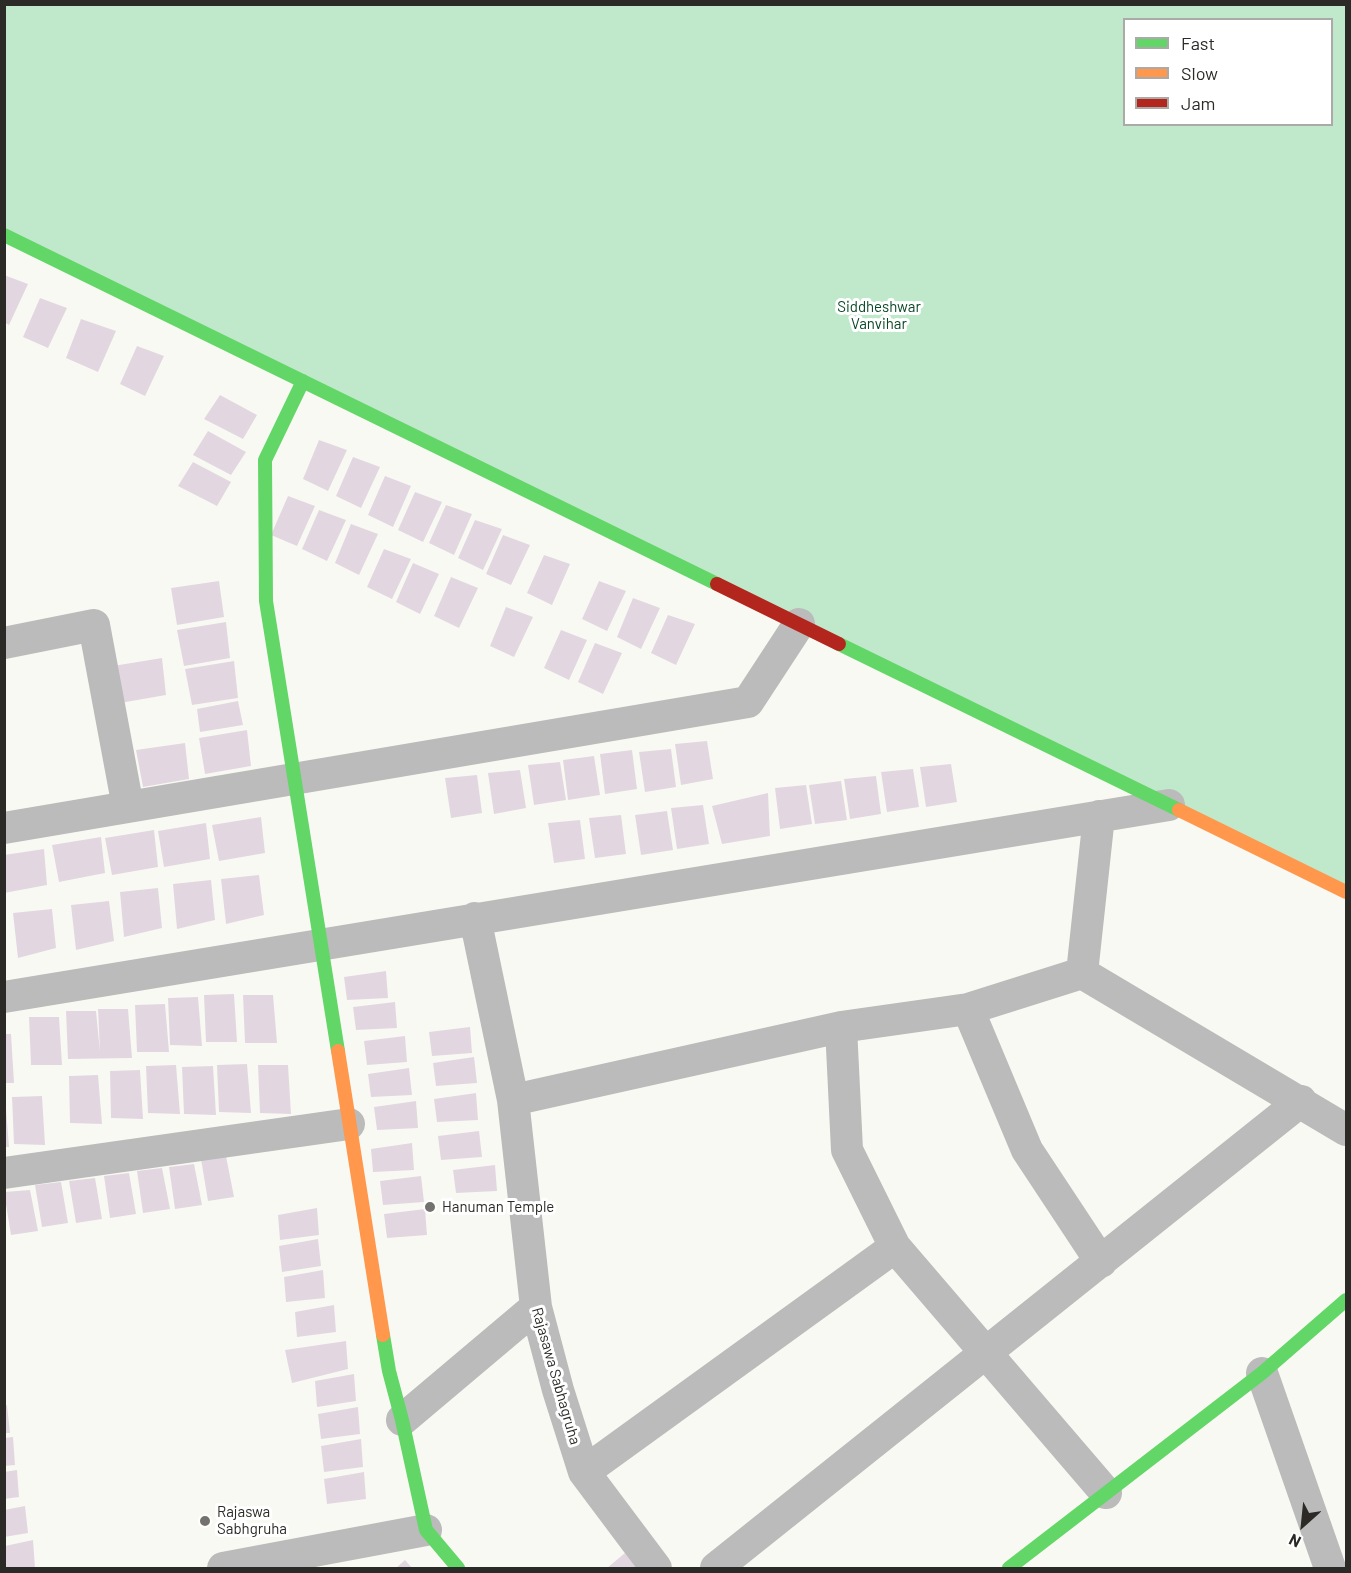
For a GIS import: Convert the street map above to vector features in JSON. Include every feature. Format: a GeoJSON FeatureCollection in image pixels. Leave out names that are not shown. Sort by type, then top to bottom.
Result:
{"type":"FeatureCollection","features":[{"type":"Feature","properties":{"kind":"street"},"geometry":{"type":"LineString","coordinates":[[4,235],[1347,892]]}},
{"type":"Feature","properties":{"kind":"street"},"geometry":{"type":"LineString","coordinates":[[303,381],[265,460],[266,601],[388,1371],[402,1420],[426,1530],[458,1569]]}},
{"type":"Feature","properties":{"kind":"street"},"geometry":{"type":"LineString","coordinates":[[4,828],[748,702],[799,624]]}},
{"type":"Feature","properties":{"kind":"street"},"geometry":{"type":"LineString","coordinates":[[4,643],[94,625],[128,807]]}},
{"type":"Feature","properties":{"kind":"street"},"geometry":{"type":"LineString","coordinates":[[4,997],[320,943],[1169,805]]}},
{"type":"Feature","properties":{"kind":"street"},"geometry":{"type":"LineString","coordinates":[[1082,973],[1099,816]]}},
{"type":"Feature","properties":{"kind":"street","name":"Rajasawa Sabhagruha"},"geometry":{"type":"LineString","coordinates":[[475,918],[513,1100],[536,1307],[558,1390],[584,1472],[656,1569]]}},
{"type":"Feature","properties":{"kind":"street"},"geometry":{"type":"LineString","coordinates":[[513,1100],[841,1027],[968,1009],[1082,973],[1347,1130]]}},
{"type":"Feature","properties":{"kind":"street"},"geometry":{"type":"LineString","coordinates":[[968,1009],[1027,1150],[1101,1262]]}},
{"type":"Feature","properties":{"kind":"street"},"geometry":{"type":"LineString","coordinates":[[841,1027],[847,1150],[895,1247],[1106,1493]]}},
{"type":"Feature","properties":{"kind":"street"},"geometry":{"type":"LineString","coordinates":[[716,1569],[1301,1101]]}},
{"type":"Feature","properties":{"kind":"street"},"geometry":{"type":"LineString","coordinates":[[4,1173],[349,1124]]}},
{"type":"Feature","properties":{"kind":"street"},"geometry":{"type":"LineString","coordinates":[[584,1472],[895,1247]]}},
{"type":"Feature","properties":{"kind":"street"},"geometry":{"type":"LineString","coordinates":[[1009,1569],[1262,1373],[1347,1300]]}},
{"type":"Feature","properties":{"kind":"street"},"geometry":{"type":"LineString","coordinates":[[402,1420],[536,1307]]}},
{"type":"Feature","properties":{"kind":"street"},"geometry":{"type":"LineString","coordinates":[[1262,1373],[1330,1569]]}},
{"type":"Feature","properties":{"kind":"street"},"geometry":{"type":"LineString","coordinates":[[223,1569],[280,1564],[426,1530]]}},
{"type":"Feature","properties":{"kind":"green space","name":"Siddheshwar Vanvihar"},"geometry":{"type":"Polygon","coordinates":[[[4,5],[1346,5],[1346,892],[5,235],[4,5]]]}},
{"type":"Feature","properties":{"kind":"building"},"geometry":{"type":"Polygon","coordinates":[[[4,275],[28,284],[9,325],[4,322],[4,275]]]}},
{"type":"Feature","properties":{"kind":"building"},"geometry":{"type":"Polygon","coordinates":[[[40,298],[67,308],[48,348],[23,337],[40,298]]]}},
{"type":"Feature","properties":{"kind":"building"},"geometry":{"type":"Polygon","coordinates":[[[81,319],[116,331],[98,372],[66,358],[81,319]]]}},
{"type":"Feature","properties":{"kind":"building"},"geometry":{"type":"Polygon","coordinates":[[[137,346],[164,356],[145,396],[120,384],[137,346]]]}},
{"type":"Feature","properties":{"kind":"building"},"geometry":{"type":"Polygon","coordinates":[[[220,395],[257,415],[243,439],[204,419],[220,395]]]}},
{"type":"Feature","properties":{"kind":"building"},"geometry":{"type":"Polygon","coordinates":[[[208,431],[246,452],[231,475],[193,455],[208,431]]]}},
{"type":"Feature","properties":{"kind":"building"},"geometry":{"type":"Polygon","coordinates":[[[319,440],[347,450],[328,491],[303,479],[319,440]]]}},
{"type":"Feature","properties":{"kind":"building"},"geometry":{"type":"Polygon","coordinates":[[[353,457],[380,467],[361,508],[336,496],[353,457]]]}},
{"type":"Feature","properties":{"kind":"building"},"geometry":{"type":"Polygon","coordinates":[[[193,462],[231,482],[217,506],[178,486],[193,462]]]}},
{"type":"Feature","properties":{"kind":"building"},"geometry":{"type":"Polygon","coordinates":[[[385,476],[411,486],[393,527],[368,515],[385,476]]]}},
{"type":"Feature","properties":{"kind":"building"},"geometry":{"type":"Polygon","coordinates":[[[415,492],[442,502],[423,542],[398,530],[415,492]]]}},
{"type":"Feature","properties":{"kind":"building"},"geometry":{"type":"Polygon","coordinates":[[[288,496],[315,506],[297,546],[271,535],[288,496]]]}},
{"type":"Feature","properties":{"kind":"building"},"geometry":{"type":"Polygon","coordinates":[[[446,505],[472,514],[454,555],[429,543],[446,505]]]}},
{"type":"Feature","properties":{"kind":"building"},"geometry":{"type":"Polygon","coordinates":[[[319,510],[346,520],[327,561],[302,549],[319,510]]]}},
{"type":"Feature","properties":{"kind":"building"},"geometry":{"type":"Polygon","coordinates":[[[475,520],[502,529],[483,570],[458,558],[475,520]]]}},
{"type":"Feature","properties":{"kind":"building"},"geometry":{"type":"Polygon","coordinates":[[[351,524],[378,534],[359,575],[335,563],[351,524]]]}},
{"type":"Feature","properties":{"kind":"building"},"geometry":{"type":"Polygon","coordinates":[[[503,535],[530,545],[511,585],[486,574],[503,535]]]}},
{"type":"Feature","properties":{"kind":"building"},"geometry":{"type":"Polygon","coordinates":[[[384,549],[411,559],[392,599],[367,587],[384,549]]]}},
{"type":"Feature","properties":{"kind":"building"},"geometry":{"type":"Polygon","coordinates":[[[544,555],[570,564],[552,605],[527,593],[544,555]]]}},
{"type":"Feature","properties":{"kind":"building"},"geometry":{"type":"Polygon","coordinates":[[[413,563],[439,574],[420,614],[396,602],[413,563]]]}},
{"type":"Feature","properties":{"kind":"building"},"geometry":{"type":"Polygon","coordinates":[[[451,577],[478,588],[459,628],[434,616],[451,577]]]}},
{"type":"Feature","properties":{"kind":"building"},"geometry":{"type":"Polygon","coordinates":[[[219,581],[224,617],[177,625],[171,588],[219,581]]]}},
{"type":"Feature","properties":{"kind":"building"},"geometry":{"type":"Polygon","coordinates":[[[599,581],[626,591],[607,631],[582,619],[599,581]]]}},
{"type":"Feature","properties":{"kind":"building"},"geometry":{"type":"Polygon","coordinates":[[[633,598],[660,608],[641,649],[617,637],[633,598]]]}},
{"type":"Feature","properties":{"kind":"building"},"geometry":{"type":"Polygon","coordinates":[[[506,607],[533,617],[514,657],[490,646],[506,607]]]}},
{"type":"Feature","properties":{"kind":"building"},"geometry":{"type":"Polygon","coordinates":[[[668,615],[695,624],[676,665],[651,653],[668,615]]]}},
{"type":"Feature","properties":{"kind":"building"},"geometry":{"type":"Polygon","coordinates":[[[226,622],[230,658],[184,666],[177,630],[226,622]]]}},
{"type":"Feature","properties":{"kind":"building"},"geometry":{"type":"Polygon","coordinates":[[[561,630],[587,640],[569,680],[544,668],[561,630]]]}},
{"type":"Feature","properties":{"kind":"building"},"geometry":{"type":"Polygon","coordinates":[[[595,643],[622,653],[603,694],[578,682],[595,643]]]}},
{"type":"Feature","properties":{"kind":"building"},"geometry":{"type":"Polygon","coordinates":[[[162,658],[166,695],[120,703],[113,666],[162,658]]]}},
{"type":"Feature","properties":{"kind":"building"},"geometry":{"type":"Polygon","coordinates":[[[234,661],[238,698],[192,705],[185,669],[234,661]]]}},
{"type":"Feature","properties":{"kind":"building"},"geometry":{"type":"Polygon","coordinates":[[[238,701],[243,725],[200,732],[197,709],[238,701]]]}},
{"type":"Feature","properties":{"kind":"building"},"geometry":{"type":"Polygon","coordinates":[[[247,730],[251,766],[205,774],[199,738],[247,730]]]}},
{"type":"Feature","properties":{"kind":"building"},"geometry":{"type":"Polygon","coordinates":[[[707,741],[713,779],[681,785],[675,744],[707,741]]]}},
{"type":"Feature","properties":{"kind":"building"},"geometry":{"type":"Polygon","coordinates":[[[185,743],[189,779],[143,787],[136,750],[185,743]]]}},
{"type":"Feature","properties":{"kind":"building"},"geometry":{"type":"Polygon","coordinates":[[[671,749],[676,787],[645,792],[639,752],[671,749]]]}},
{"type":"Feature","properties":{"kind":"building"},"geometry":{"type":"Polygon","coordinates":[[[632,750],[637,789],[605,794],[600,754],[632,750]]]}},
{"type":"Feature","properties":{"kind":"building"},"geometry":{"type":"Polygon","coordinates":[[[594,756],[600,795],[568,800],[563,760],[594,756]]]}},
{"type":"Feature","properties":{"kind":"building"},"geometry":{"type":"Polygon","coordinates":[[[560,762],[566,800],[534,805],[528,765],[560,762]]]}},
{"type":"Feature","properties":{"kind":"building"},"geometry":{"type":"Polygon","coordinates":[[[951,764],[957,802],[926,807],[920,767],[951,764]]]}},
{"type":"Feature","properties":{"kind":"building"},"geometry":{"type":"Polygon","coordinates":[[[913,769],[919,807],[887,812],[881,772],[913,769]]]}},
{"type":"Feature","properties":{"kind":"building"},"geometry":{"type":"Polygon","coordinates":[[[520,770],[526,808],[494,814],[488,773],[520,770]]]}},
{"type":"Feature","properties":{"kind":"building"},"geometry":{"type":"Polygon","coordinates":[[[477,775],[482,813],[451,818],[445,778],[477,775]]]}},
{"type":"Feature","properties":{"kind":"building"},"geometry":{"type":"Polygon","coordinates":[[[876,776],[881,814],[850,819],[844,779],[876,776]]]}},
{"type":"Feature","properties":{"kind":"building"},"geometry":{"type":"Polygon","coordinates":[[[841,781],[847,820],[815,824],[809,785],[841,781]]]}},
{"type":"Feature","properties":{"kind":"building"},"geometry":{"type":"Polygon","coordinates":[[[806,785],[812,824],[780,829],[775,788],[806,785]]]}},
{"type":"Feature","properties":{"kind":"building"},"geometry":{"type":"Polygon","coordinates":[[[768,793],[770,836],[722,844],[712,806],[768,793]]]}},
{"type":"Feature","properties":{"kind":"building"},"geometry":{"type":"Polygon","coordinates":[[[703,805],[709,844],[677,849],[671,808],[703,805]]]}},
{"type":"Feature","properties":{"kind":"building"},"geometry":{"type":"Polygon","coordinates":[[[667,811],[673,850],[641,855],[635,815],[667,811]]]}},
{"type":"Feature","properties":{"kind":"building"},"geometry":{"type":"Polygon","coordinates":[[[621,815],[626,854],[595,858],[589,818],[621,815]]]}},
{"type":"Feature","properties":{"kind":"building"},"geometry":{"type":"Polygon","coordinates":[[[261,817],[265,853],[219,861],[212,825],[261,817]]]}},
{"type":"Feature","properties":{"kind":"building"},"geometry":{"type":"Polygon","coordinates":[[[580,820],[585,859],[554,863],[548,823],[580,820]]]}},
{"type":"Feature","properties":{"kind":"building"},"geometry":{"type":"Polygon","coordinates":[[[206,823],[210,859],[164,867],[158,831],[206,823]]]}},
{"type":"Feature","properties":{"kind":"building"},"geometry":{"type":"Polygon","coordinates":[[[154,830],[158,867],[112,875],[105,838],[154,830]]]}},
{"type":"Feature","properties":{"kind":"building"},"geometry":{"type":"Polygon","coordinates":[[[101,837],[105,873],[59,882],[52,845],[101,837]]]}},
{"type":"Feature","properties":{"kind":"building"},"geometry":{"type":"Polygon","coordinates":[[[44,849],[47,885],[4,893],[4,855],[44,849]]]}},
{"type":"Feature","properties":{"kind":"building"},"geometry":{"type":"Polygon","coordinates":[[[259,875],[264,915],[226,924],[221,879],[259,875]]]}},
{"type":"Feature","properties":{"kind":"building"},"geometry":{"type":"Polygon","coordinates":[[[211,880],[215,920],[177,929],[173,884],[211,880]]]}},
{"type":"Feature","properties":{"kind":"building"},"geometry":{"type":"Polygon","coordinates":[[[158,888],[162,928],[124,937],[120,892],[158,888]]]}},
{"type":"Feature","properties":{"kind":"building"},"geometry":{"type":"Polygon","coordinates":[[[109,901],[114,941],[76,950],[71,905],[109,901]]]}},
{"type":"Feature","properties":{"kind":"building"},"geometry":{"type":"Polygon","coordinates":[[[52,909],[56,948],[18,958],[13,913],[52,909]]]}},
{"type":"Feature","properties":{"kind":"building"},"geometry":{"type":"Polygon","coordinates":[[[386,971],[388,998],[347,1000],[344,977],[386,971]]]}},
{"type":"Feature","properties":{"kind":"building"},"geometry":{"type":"Polygon","coordinates":[[[234,994],[237,1042],[206,1042],[204,995],[234,994]]]}},
{"type":"Feature","properties":{"kind":"building"},"geometry":{"type":"Polygon","coordinates":[[[243,995],[273,995],[277,1043],[245,1043],[243,995]]]}},
{"type":"Feature","properties":{"kind":"building"},"geometry":{"type":"Polygon","coordinates":[[[198,997],[202,1046],[170,1045],[168,998],[198,997]]]}},
{"type":"Feature","properties":{"kind":"building"},"geometry":{"type":"Polygon","coordinates":[[[395,1002],[397,1028],[356,1030],[353,1007],[395,1002]]]}},
{"type":"Feature","properties":{"kind":"building"},"geometry":{"type":"Polygon","coordinates":[[[165,1004],[169,1052],[137,1052],[135,1005],[165,1004]]]}},
{"type":"Feature","properties":{"kind":"building"},"geometry":{"type":"Polygon","coordinates":[[[98,1009],[128,1009],[132,1058],[68,1059],[66,1011],[96,1011],[100,1052],[98,1009]]]}},
{"type":"Feature","properties":{"kind":"building"},"geometry":{"type":"Polygon","coordinates":[[[29,1017],[59,1017],[62,1065],[31,1065],[29,1017]]]}},
{"type":"Feature","properties":{"kind":"building"},"geometry":{"type":"Polygon","coordinates":[[[470,1027],[472,1053],[432,1056],[429,1032],[470,1027]]]}},
{"type":"Feature","properties":{"kind":"building"},"geometry":{"type":"Polygon","coordinates":[[[4,1034],[11,1034],[14,1083],[4,1083],[4,1034]]]}},
{"type":"Feature","properties":{"kind":"building"},"geometry":{"type":"Polygon","coordinates":[[[405,1036],[407,1062],[367,1065],[364,1041],[405,1036]]]}},
{"type":"Feature","properties":{"kind":"building"},"geometry":{"type":"Polygon","coordinates":[[[474,1057],[477,1083],[436,1086],[433,1063],[474,1057]]]}},
{"type":"Feature","properties":{"kind":"building"},"geometry":{"type":"Polygon","coordinates":[[[247,1064],[251,1113],[219,1112],[217,1065],[247,1064]]]}},
{"type":"Feature","properties":{"kind":"building"},"geometry":{"type":"Polygon","coordinates":[[[176,1065],[180,1114],[148,1113],[146,1066],[176,1065]]]}},
{"type":"Feature","properties":{"kind":"building"},"geometry":{"type":"Polygon","coordinates":[[[258,1065],[288,1065],[291,1114],[260,1113],[258,1065]]]}},
{"type":"Feature","properties":{"kind":"building"},"geometry":{"type":"Polygon","coordinates":[[[213,1066],[216,1115],[184,1114],[182,1067],[213,1066]]]}},
{"type":"Feature","properties":{"kind":"building"},"geometry":{"type":"Polygon","coordinates":[[[409,1068],[412,1095],[371,1097],[368,1074],[409,1068]]]}},
{"type":"Feature","properties":{"kind":"building"},"geometry":{"type":"Polygon","coordinates":[[[140,1070],[143,1119],[111,1118],[110,1071],[140,1070]]]}},
{"type":"Feature","properties":{"kind":"building"},"geometry":{"type":"Polygon","coordinates":[[[98,1075],[102,1124],[70,1123],[69,1076],[98,1075]]]}},
{"type":"Feature","properties":{"kind":"building"},"geometry":{"type":"Polygon","coordinates":[[[476,1093],[478,1120],[437,1122],[434,1099],[476,1093]]]}},
{"type":"Feature","properties":{"kind":"building"},"geometry":{"type":"Polygon","coordinates":[[[42,1096],[45,1145],[14,1144],[12,1097],[42,1096]]]}},
{"type":"Feature","properties":{"kind":"building"},"geometry":{"type":"Polygon","coordinates":[[[416,1101],[418,1128],[377,1130],[374,1107],[416,1101]]]}},
{"type":"Feature","properties":{"kind":"building"},"geometry":{"type":"Polygon","coordinates":[[[4,1109],[6,1109],[9,1147],[4,1147],[4,1109]]]}},
{"type":"Feature","properties":{"kind":"building"},"geometry":{"type":"Polygon","coordinates":[[[479,1131],[482,1157],[441,1160],[438,1136],[479,1131]]]}},
{"type":"Feature","properties":{"kind":"building"},"geometry":{"type":"Polygon","coordinates":[[[412,1143],[414,1170],[373,1172],[371,1149],[412,1143]]]}},
{"type":"Feature","properties":{"kind":"building"},"geometry":{"type":"Polygon","coordinates":[[[226,1156],[234,1197],[208,1201],[201,1159],[226,1156]]]}},
{"type":"Feature","properties":{"kind":"building"},"geometry":{"type":"Polygon","coordinates":[[[194,1164],[202,1205],[175,1209],[169,1167],[194,1164]]]}},
{"type":"Feature","properties":{"kind":"building"},"geometry":{"type":"Polygon","coordinates":[[[495,1165],[497,1191],[456,1193],[453,1170],[495,1165]]]}},
{"type":"Feature","properties":{"kind":"building"},"geometry":{"type":"Polygon","coordinates":[[[162,1168],[170,1209],[143,1213],[137,1171],[162,1168]]]}},
{"type":"Feature","properties":{"kind":"building"},"geometry":{"type":"Polygon","coordinates":[[[129,1173],[136,1214],[110,1218],[104,1176],[129,1173]]]}},
{"type":"Feature","properties":{"kind":"building"},"geometry":{"type":"Polygon","coordinates":[[[421,1176],[424,1202],[383,1205],[380,1181],[421,1176]]]}},
{"type":"Feature","properties":{"kind":"building"},"geometry":{"type":"Polygon","coordinates":[[[95,1178],[102,1219],[76,1223],[69,1181],[95,1178]]]}},
{"type":"Feature","properties":{"kind":"building"},"geometry":{"type":"Polygon","coordinates":[[[61,1182],[68,1223],[42,1227],[35,1185],[61,1182]]]}},
{"type":"Feature","properties":{"kind":"building"},"geometry":{"type":"Polygon","coordinates":[[[30,1190],[38,1231],[11,1235],[4,1192],[30,1190]]]}},
{"type":"Feature","properties":{"kind":"building"},"geometry":{"type":"Polygon","coordinates":[[[317,1208],[319,1235],[280,1240],[278,1215],[317,1208]]]}},
{"type":"Feature","properties":{"kind":"building"},"geometry":{"type":"Polygon","coordinates":[[[425,1209],[427,1235],[387,1238],[384,1214],[425,1209]]]}},
{"type":"Feature","properties":{"kind":"building"},"geometry":{"type":"Polygon","coordinates":[[[318,1239],[321,1266],[282,1272],[279,1246],[318,1239]]]}},
{"type":"Feature","properties":{"kind":"building"},"geometry":{"type":"Polygon","coordinates":[[[323,1270],[325,1298],[286,1302],[284,1277],[323,1270]]]}},
{"type":"Feature","properties":{"kind":"building"},"geometry":{"type":"Polygon","coordinates":[[[334,1305],[336,1332],[297,1337],[295,1312],[334,1305]]]}},
{"type":"Feature","properties":{"kind":"building"},"geometry":{"type":"Polygon","coordinates":[[[346,1341],[348,1369],[292,1383],[285,1350],[346,1341]]]}},
{"type":"Feature","properties":{"kind":"building"},"geometry":{"type":"Polygon","coordinates":[[[354,1374],[356,1401],[317,1407],[315,1381],[354,1374]]]}},
{"type":"Feature","properties":{"kind":"building"},"geometry":{"type":"Polygon","coordinates":[[[7,1405],[10,1433],[4,1433],[4,1406],[7,1405]]]}},
{"type":"Feature","properties":{"kind":"building"},"geometry":{"type":"Polygon","coordinates":[[[358,1407],[360,1434],[321,1439],[318,1414],[358,1407]]]}},
{"type":"Feature","properties":{"kind":"building"},"geometry":{"type":"Polygon","coordinates":[[[13,1437],[15,1465],[4,1466],[4,1438],[13,1437]]]}},
{"type":"Feature","properties":{"kind":"building"},"geometry":{"type":"Polygon","coordinates":[[[361,1439],[363,1467],[324,1472],[321,1446],[361,1439]]]}},
{"type":"Feature","properties":{"kind":"building"},"geometry":{"type":"Polygon","coordinates":[[[17,1470],[19,1497],[4,1499],[4,1472],[17,1470]]]}},
{"type":"Feature","properties":{"kind":"building"},"geometry":{"type":"Polygon","coordinates":[[[364,1472],[366,1499],[327,1504],[324,1479],[364,1472]]]}},
{"type":"Feature","properties":{"kind":"building"},"geometry":{"type":"Polygon","coordinates":[[[25,1506],[28,1533],[4,1537],[4,1510],[25,1506]]]}},
{"type":"Feature","properties":{"kind":"building"},"geometry":{"type":"Polygon","coordinates":[[[33,1540],[35,1568],[5,1568],[5,1546],[33,1540]]]}},
{"type":"Feature","properties":{"kind":"building"},"geometry":{"type":"Polygon","coordinates":[[[625,1553],[636,1568],[607,1568],[625,1553]]]}},
{"type":"Feature","properties":{"kind":"building"},"geometry":{"type":"Polygon","coordinates":[[[405,1560],[412,1568],[396,1568],[405,1560]]]}},
{"type":"Feature","properties":{"kind":"traffic: fast"},"geometry":{"type":"LineString","coordinates":[[4,235],[717,584]]}},
{"type":"Feature","properties":{"kind":"traffic: fast"},"geometry":{"type":"LineString","coordinates":[[303,381],[265,460],[266,601],[338,1051]]}},
{"type":"Feature","properties":{"kind":"traffic: fast"},"geometry":{"type":"LineString","coordinates":[[839,644],[1179,810]]}},
{"type":"Feature","properties":{"kind":"traffic: fast"},"geometry":{"type":"LineString","coordinates":[[1009,1568],[1262,1373],[1346,1300]]}},
{"type":"Feature","properties":{"kind":"traffic: fast"},"geometry":{"type":"LineString","coordinates":[[383,1335],[389,1371],[426,1530],[458,1568]]}},
{"type":"Feature","properties":{"kind":"traffic: slow"},"geometry":{"type":"LineString","coordinates":[[1179,810],[1346,892]]}},
{"type":"Feature","properties":{"kind":"traffic: slow"},"geometry":{"type":"LineString","coordinates":[[338,1051],[383,1335]]}},
{"type":"Feature","properties":{"kind":"traffic: jam"},"geometry":{"type":"LineString","coordinates":[[717,584],[839,644]]}},
{"type":"Feature","properties":{"kind":"place","name":"Hanuman Temple"},"geometry":{"type":"Point","coordinates":[430,1207]}},
{"type":"Feature","properties":{"kind":"place","name":"Rajaswa Sabhgruha"},"geometry":{"type":"Point","coordinates":[205,1521]}}]}
